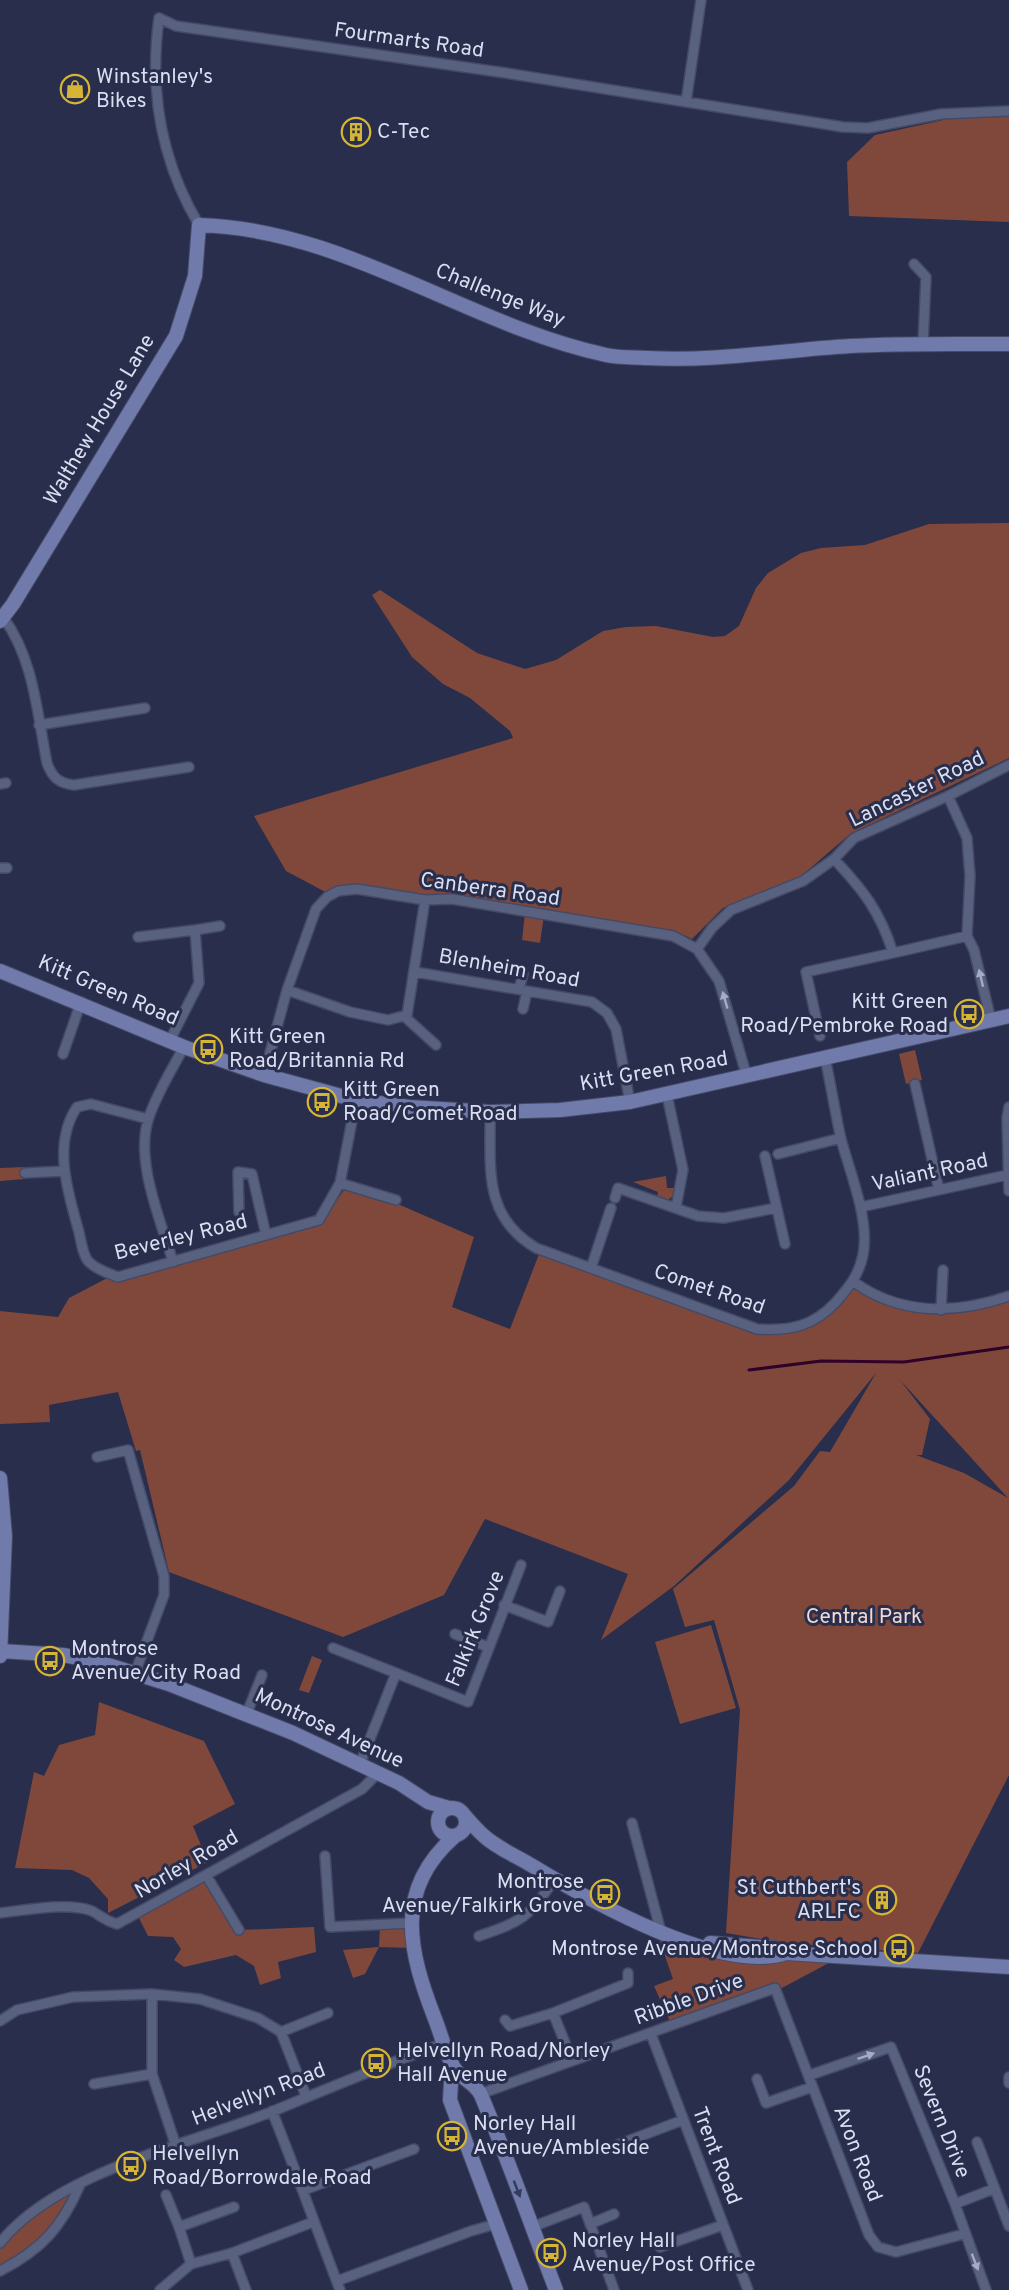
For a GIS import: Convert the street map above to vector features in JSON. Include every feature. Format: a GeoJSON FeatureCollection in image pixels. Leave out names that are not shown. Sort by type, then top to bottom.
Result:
{"type":"FeatureCollection","features":[{"type":"Feature","properties":{"kind":"street"},"geometry":{"type":"LineString","coordinates":[[686,102],[701,0]]}},
{"type":"Feature","properties":{"kind":"street","name":"Fourmarts Road"},"geometry":{"type":"LineString","coordinates":[[199,225],[173,173],[160,129],[155,72],[159,18],[176,26],[843,127],[868,128],[941,114],[1009,111]]}},
{"type":"Feature","properties":{"kind":"street","name":"Challenge Way"},"geometry":{"type":"LineString","coordinates":[[199,225],[229,226],[270,232],[373,267],[544,339],[609,356],[679,360],[851,346],[1009,344]]}},
{"type":"Feature","properties":{"kind":"street","name":"Walthew House Lane"},"geometry":{"type":"LineString","coordinates":[[2,619],[176,336],[195,276],[199,225]]}},
{"type":"Feature","properties":{"kind":"street"},"geometry":{"type":"LineString","coordinates":[[914,264],[926,277],[923,344]]}},
{"type":"Feature","properties":{"kind":"street"},"geometry":{"type":"LineString","coordinates":[[2,619],[19,642],[28,667],[50,772],[57,780],[67,784],[189,767]]}},
{"type":"Feature","properties":{"kind":"street"},"geometry":{"type":"LineString","coordinates":[[39,725],[145,708]]}},
{"type":"Feature","properties":{"kind":"street","name":"Lancaster Road"},"geometry":{"type":"LineString","coordinates":[[697,949],[712,928],[731,910],[803,881],[834,859],[854,838],[948,796],[1009,765]]}},
{"type":"Feature","properties":{"kind":"street"},"geometry":{"type":"LineString","coordinates":[[948,796],[967,838],[970,876],[967,936],[974,950],[991,1020]]}},
{"type":"Feature","properties":{"kind":"street"},"geometry":{"type":"LineString","coordinates":[[834,859],[866,893],[883,923],[893,953]]}},
{"type":"Feature","properties":{"kind":"street","name":"Canberra Road"},"geometry":{"type":"LineString","coordinates":[[264,1075],[287,990],[316,909],[327,897],[338,891],[357,889],[425,900],[452,899],[673,936],[697,949],[719,981],[747,1077]]}},
{"type":"Feature","properties":{"kind":"street"},"geometry":{"type":"LineString","coordinates":[[287,990],[350,1012],[388,1020],[407,1015],[425,900]]}},
{"type":"Feature","properties":{"kind":"street"},"geometry":{"type":"LineString","coordinates":[[138,937],[220,926]]}},
{"type":"Feature","properties":{"kind":"street"},"geometry":{"type":"LineString","coordinates":[[170,1041],[199,983],[195,930]]}},
{"type":"Feature","properties":{"kind":"street"},"geometry":{"type":"LineString","coordinates":[[667,945],[673,936]]}},
{"type":"Feature","properties":{"kind":"street"},"geometry":{"type":"LineString","coordinates":[[820,1036],[806,972],[967,936]]}},
{"type":"Feature","properties":{"kind":"street","name":"Kitt Green Road"},"geometry":{"type":"LineString","coordinates":[[0,971],[81,1002],[184,1047],[264,1075],[356,1100],[409,1107],[490,1112],[560,1110],[630,1102],[1009,1016]]}},
{"type":"Feature","properties":{"kind":"street","name":"Blenheim Road"},"geometry":{"type":"LineString","coordinates":[[415,972],[592,1002],[607,1013],[616,1029],[630,1102]]}},
{"type":"Feature","properties":{"kind":"street"},"geometry":{"type":"LineString","coordinates":[[523,974],[523,1009]]}},
{"type":"Feature","properties":{"kind":"street"},"geometry":{"type":"LineString","coordinates":[[63,1054],[81,1002]]}},
{"type":"Feature","properties":{"kind":"street"},"geometry":{"type":"LineString","coordinates":[[404,1016],[436,1045]]}},
{"type":"Feature","properties":{"kind":"street"},"geometry":{"type":"LineString","coordinates":[[173,1262],[147,1175],[148,1119],[184,1047]]}},
{"type":"Feature","properties":{"kind":"street","name":"Comet Road"},"geometry":{"type":"LineString","coordinates":[[490,1112],[493,1193],[502,1218],[510,1229],[528,1243],[757,1329],[785,1331],[807,1324],[831,1307],[854,1282],[864,1254],[861,1207],[841,1138],[825,1058]]}},
{"type":"Feature","properties":{"kind":"street"},"geometry":{"type":"LineString","coordinates":[[915,1084],[939,1190]]}},
{"type":"Feature","properties":{"kind":"street"},"geometry":{"type":"LineString","coordinates":[[667,1095],[683,1170],[676,1207]]}},
{"type":"Feature","properties":{"kind":"street","name":"Beverley Road"},"geometry":{"type":"LineString","coordinates":[[148,1119],[91,1104],[77,1107],[72,1115],[67,1135],[66,1185],[87,1261],[101,1271],[118,1277],[319,1220],[340,1183],[356,1100]]}},
{"type":"Feature","properties":{"kind":"street"},"geometry":{"type":"LineString","coordinates":[[1009,1107],[1007,1175],[1009,1191]]}},
{"type":"Feature","properties":{"kind":"street"},"geometry":{"type":"LineString","coordinates":[[778,1154],[841,1138]]}},
{"type":"Feature","properties":{"kind":"street"},"geometry":{"type":"LineString","coordinates":[[765,1156],[785,1244]]}},
{"type":"Feature","properties":{"kind":"street"},"geometry":{"type":"LineString","coordinates":[[25,1173],[65,1171]]}},
{"type":"Feature","properties":{"kind":"street"},"geometry":{"type":"LineString","coordinates":[[239,1212],[238,1172],[252,1174],[266,1235]]}},
{"type":"Feature","properties":{"kind":"street","name":"Valiant Road"},"geometry":{"type":"LineString","coordinates":[[861,1207],[1007,1175]]}},
{"type":"Feature","properties":{"kind":"street"},"geometry":{"type":"LineString","coordinates":[[340,1183],[396,1200]]}},
{"type":"Feature","properties":{"kind":"street"},"geometry":{"type":"LineString","coordinates":[[615,1198],[618,1188],[698,1216],[724,1218],[776,1208]]}},
{"type":"Feature","properties":{"kind":"street"},"geometry":{"type":"LineString","coordinates":[[591,1268],[611,1208]]}},
{"type":"Feature","properties":{"kind":"street"},"geometry":{"type":"LineString","coordinates":[[941,1310],[943,1270]]}},
{"type":"Feature","properties":{"kind":"street"},"geometry":{"type":"LineString","coordinates":[[854,1282],[900,1305],[941,1310],[976,1307],[1009,1296]]}},
{"type":"Feature","properties":{"kind":"street"},"geometry":{"type":"LineString","coordinates":[[97,1457],[128,1450],[164,1576],[164,1594],[135,1673]]}},
{"type":"Feature","properties":{"kind":"street"},"geometry":{"type":"LineString","coordinates":[[0,1478],[5,1536],[0,1654]]}},
{"type":"Feature","properties":{"kind":"street","name":"Falkirk Grove"},"geometry":{"type":"LineString","coordinates":[[333,1648],[468,1702],[520,1565]]}},
{"type":"Feature","properties":{"kind":"street"},"geometry":{"type":"LineString","coordinates":[[504,1605],[548,1622],[560,1591]]}},
{"type":"Feature","properties":{"kind":"street"},"geometry":{"type":"LineString","coordinates":[[454,1634],[488,1647]]}},
{"type":"Feature","properties":{"kind":"street","name":"Montrose Avenue"},"geometry":{"type":"LineString","coordinates":[[0,1654],[63,1655],[135,1673],[247,1713],[360,1764],[428,1802],[449,1808]]}},
{"type":"Feature","properties":{"kind":"street"},"geometry":{"type":"LineString","coordinates":[[360,1764],[396,1673]]}},
{"type":"Feature","properties":{"kind":"street"},"geometry":{"type":"LineString","coordinates":[[247,1713],[261,1675]]}},
{"type":"Feature","properties":{"kind":"street","name":"Norley Road"},"geometry":{"type":"LineString","coordinates":[[0,1912],[64,1908],[92,1911],[100,1919],[117,1924],[362,1789],[378,1773]]}},
{"type":"Feature","properties":{"kind":"street"},"geometry":{"type":"LineString","coordinates":[[428,1802],[446,1836],[484,1837]]}},
{"type":"Feature","properties":{"kind":"street"},"geometry":{"type":"LineString","coordinates":[[521,2290],[458,2127],[450,2100],[452,2065],[419,1975],[412,1948],[411,1923],[418,1888],[435,1853],[441,1813],[449,1808],[458,1809],[484,1837],[614,1913],[699,1944],[730,1943],[774,1948],[786,1953],[1009,1967]]}},
{"type":"Feature","properties":{"kind":"street"},"geometry":{"type":"LineString","coordinates":[[435,1853],[466,1825],[465,1816]]}},
{"type":"Feature","properties":{"kind":"street"},"geometry":{"type":"LineString","coordinates":[[632,1823],[661,1932]]}},
{"type":"Feature","properties":{"kind":"street"},"geometry":{"type":"LineString","coordinates":[[325,1856],[330,1928],[411,1923]]}},
{"type":"Feature","properties":{"kind":"street"},"geometry":{"type":"LineString","coordinates":[[206,1875],[239,1930]]}},
{"type":"Feature","properties":{"kind":"street"},"geometry":{"type":"LineString","coordinates":[[478,1936],[522,1919],[536,1907],[554,1879]]}},
{"type":"Feature","properties":{"kind":"street"},"geometry":{"type":"LineString","coordinates":[[505,2020],[510,2026],[553,2013],[628,1983],[628,1973]]}},
{"type":"Feature","properties":{"kind":"street","name":"Ribble Drive"},"geometry":{"type":"LineString","coordinates":[[480,2094],[775,1988]]}},
{"type":"Feature","properties":{"kind":"street","name":"Avon Road"},"geometry":{"type":"LineString","coordinates":[[775,1988],[869,2235],[878,2247],[896,2252],[964,2234]]}},
{"type":"Feature","properties":{"kind":"street"},"geometry":{"type":"LineString","coordinates":[[152,1994],[152,2074],[176,2146]]}},
{"type":"Feature","properties":{"kind":"street"},"geometry":{"type":"LineString","coordinates":[[2,2017],[44,2002],[74,1997],[152,1994],[200,1999],[258,2018],[281,2032],[306,2096]]}},
{"type":"Feature","properties":{"kind":"street"},"geometry":{"type":"LineString","coordinates":[[281,2032],[328,2013]]}},
{"type":"Feature","properties":{"kind":"street"},"geometry":{"type":"LineString","coordinates":[[553,2013],[572,2060]]}},
{"type":"Feature","properties":{"kind":"street","name":"Trent Road"},"geometry":{"type":"LineString","coordinates":[[651,2034],[748,2290]]}},
{"type":"Feature","properties":{"kind":"street","name":"Helvellyn Road"},"geometry":{"type":"LineString","coordinates":[[0,2243],[18,2221],[47,2199],[105,2172],[272,2112],[306,2096],[445,2043]]}},
{"type":"Feature","properties":{"kind":"street","name":"Severn Drive"},"geometry":{"type":"LineString","coordinates":[[810,2075],[891,2047],[955,2204],[986,2290]]}},
{"type":"Feature","properties":{"kind":"street"},"geometry":{"type":"LineString","coordinates":[[452,2065],[480,2094],[555,2290]]}},
{"type":"Feature","properties":{"kind":"street"},"geometry":{"type":"LineString","coordinates":[[94,2084],[152,2074]]}},
{"type":"Feature","properties":{"kind":"street"},"geometry":{"type":"LineString","coordinates":[[757,2079],[766,2103],[812,2086]]}},
{"type":"Feature","properties":{"kind":"street"},"geometry":{"type":"LineString","coordinates":[[451,2086],[455,2082],[467,2081]]}},
{"type":"Feature","properties":{"kind":"street"},"geometry":{"type":"LineString","coordinates":[[272,2112],[304,2190],[313,2222],[338,2286],[496,2224]]}},
{"type":"Feature","properties":{"kind":"street"},"geometry":{"type":"LineString","coordinates":[[617,2145],[683,2120]]}},
{"type":"Feature","properties":{"kind":"street"},"geometry":{"type":"LineString","coordinates":[[977,2142],[1009,2226]]}},
{"type":"Feature","properties":{"kind":"street"},"geometry":{"type":"LineString","coordinates":[[304,2190],[414,2149]]}},
{"type":"Feature","properties":{"kind":"street"},"geometry":{"type":"LineString","coordinates":[[0,2271],[35,2251],[52,2235],[67,2213],[80,2185]]}},
{"type":"Feature","properties":{"kind":"street"},"geometry":{"type":"LineString","coordinates":[[955,2204],[993,2188]]}},
{"type":"Feature","properties":{"kind":"street"},"geometry":{"type":"LineString","coordinates":[[166,2195],[191,2264]]}},
{"type":"Feature","properties":{"kind":"street"},"geometry":{"type":"LineString","coordinates":[[178,2227],[234,2207]]}},
{"type":"Feature","properties":{"kind":"street"},"geometry":{"type":"LineString","coordinates":[[532,2227],[584,2207],[614,2290]]}},
{"type":"Feature","properties":{"kind":"street"},"geometry":{"type":"LineString","coordinates":[[590,2224],[614,2214]]}},
{"type":"Feature","properties":{"kind":"street"},"geometry":{"type":"LineString","coordinates":[[160,2290],[191,2264],[232,2253],[313,2222]]}},
{"type":"Feature","properties":{"kind":"street"},"geometry":{"type":"LineString","coordinates":[[660,2247],[723,2225]]}},
{"type":"Feature","properties":{"kind":"street"},"geometry":{"type":"LineString","coordinates":[[232,2253],[246,2290]]}},
{"type":"Feature","properties":{"kind":"green space"},"geometry":{"type":"Polygon","coordinates":[[[1009,115],[1009,222],[849,216],[847,162],[875,135],[957,117],[1009,115]]]}},
{"type":"Feature","properties":{"kind":"green space"},"geometry":{"type":"Polygon","coordinates":[[[1009,523],[1009,758],[850,834],[800,877],[723,908],[692,939],[673,930],[544,915],[540,943],[522,940],[525,913],[363,890],[331,895],[286,871],[254,816],[513,738],[510,731],[470,698],[443,684],[412,657],[372,595],[380,590],[477,653],[525,669],[556,660],[603,631],[626,627],[656,626],[713,637],[725,636],[739,626],[756,588],[768,573],[801,553],[821,548],[865,545],[929,524],[1009,523]]]}},
{"type":"Feature","properties":{"kind":"green space"},"geometry":{"type":"Polygon","coordinates":[[[915,1050],[922,1080],[906,1084],[899,1054],[915,1050]]]}},
{"type":"Feature","properties":{"kind":"green space"},"geometry":{"type":"Polygon","coordinates":[[[25,1167],[25,1179],[0,1181],[0,1168],[25,1167]]]}},
{"type":"Feature","properties":{"kind":"green space"},"geometry":{"type":"Polygon","coordinates":[[[666,1176],[667,1188],[675,1188],[673,1196],[668,1200],[657,1196],[658,1192],[633,1182],[666,1176]]]}},
{"type":"Feature","properties":{"kind":"green space","name":"Central Park"},"geometry":{"type":"Polygon","coordinates":[[[345,1189],[400,1205],[474,1237],[452,1307],[510,1329],[541,1249],[757,1329],[807,1324],[854,1282],[900,1305],[941,1310],[1009,1296],[1009,1775],[918,1953],[785,1943],[726,1933],[740,1710],[714,1620],[685,1627],[673,1589],[794,1486],[820,1451],[830,1452],[876,1373],[789,1480],[674,1586],[601,1640],[628,1574],[485,1519],[444,1595],[343,1637],[169,1572],[140,1450],[136,1451],[118,1392],[49,1405],[50,1422],[0,1424],[0,1311],[58,1317],[69,1298],[113,1275],[266,1235],[316,1227],[345,1189]],[[900,1380],[930,1419],[922,1455],[916,1455],[964,1473],[1008,1498],[900,1380]]]}},
{"type":"Feature","properties":{"kind":"green space"},"geometry":{"type":"Polygon","coordinates":[[[711,1625],[736,1708],[680,1724],[655,1642],[711,1625]]]}},
{"type":"Feature","properties":{"kind":"green space"},"geometry":{"type":"Polygon","coordinates":[[[312,1656],[322,1660],[309,1693],[299,1690],[312,1656]]]}},
{"type":"Feature","properties":{"kind":"green space"},"geometry":{"type":"Polygon","coordinates":[[[99,1702],[204,1741],[235,1804],[193,1826],[208,1862],[108,1913],[108,1899],[89,1878],[72,1870],[15,1868],[34,1772],[44,1776],[59,1745],[95,1735],[99,1702]]]}},
{"type":"Feature","properties":{"kind":"green space"},"geometry":{"type":"Polygon","coordinates":[[[206,1875],[239,1930],[314,1927],[316,1952],[278,1962],[281,1978],[260,1985],[254,1966],[236,1955],[184,1967],[174,1960],[181,1949],[173,1937],[148,1936],[137,1914],[206,1875]]]}},
{"type":"Feature","properties":{"kind":"green space"},"geometry":{"type":"Polygon","coordinates":[[[411,1923],[412,1948],[379,1947],[380,1925],[411,1923]]]}},
{"type":"Feature","properties":{"kind":"green space"},"geometry":{"type":"Polygon","coordinates":[[[658,1936],[739,1956],[840,1957],[780,1989],[672,2026],[654,1986],[673,1979],[658,1936]]]}},
{"type":"Feature","properties":{"kind":"green space"},"geometry":{"type":"Polygon","coordinates":[[[379,1947],[365,1974],[353,1978],[343,1950],[379,1947]]]}},
{"type":"Feature","properties":{"kind":"green space"},"geometry":{"type":"Polygon","coordinates":[[[80,2185],[58,2227],[0,2271],[0,2244],[10,2230],[80,2185]]]}},
{"type":"Feature","properties":{"kind":"waterway"},"geometry":{"type":"LineString","coordinates":[[749,1370],[821,1361],[904,1362],[1009,1347]]}},
{"type":"Feature","properties":{"kind":"place","name":"Winstanley's Bikes"},"geometry":{"type":"Point","coordinates":[75,89]}},
{"type":"Feature","properties":{"kind":"place","name":"C-Tec"},"geometry":{"type":"Point","coordinates":[356,132]}},
{"type":"Feature","properties":{"kind":"place","name":"Kitt Green Road/Pembroke Road"},"geometry":{"type":"Point","coordinates":[969,1014]}},
{"type":"Feature","properties":{"kind":"place","name":"Kitt Green Road/Britannia Rd"},"geometry":{"type":"Point","coordinates":[208,1049]}},
{"type":"Feature","properties":{"kind":"place","name":"Kitt Green Road/Comet Road"},"geometry":{"type":"Point","coordinates":[322,1102]}},
{"type":"Feature","properties":{"kind":"place","name":"Montrose Avenue/City Road"},"geometry":{"type":"Point","coordinates":[50,1661]}},
{"type":"Feature","properties":{"kind":"place","name":"Montrose Avenue/Falkirk Grove"},"geometry":{"type":"Point","coordinates":[605,1894]}},
{"type":"Feature","properties":{"kind":"place","name":"St Cuthbert's ARLFC"},"geometry":{"type":"Point","coordinates":[882,1900]}},
{"type":"Feature","properties":{"kind":"place","name":"Montrose Avenue/Montrose School"},"geometry":{"type":"Point","coordinates":[899,1949]}},
{"type":"Feature","properties":{"kind":"place","name":"Helvellyn Road/Norley Hall Avenue"},"geometry":{"type":"Point","coordinates":[376,2063]}},
{"type":"Feature","properties":{"kind":"place","name":"Norley Hall Avenue/Ambleside"},"geometry":{"type":"Point","coordinates":[452,2136]}},
{"type":"Feature","properties":{"kind":"place","name":"Helvellyn Road/Borrowdale Road"},"geometry":{"type":"Point","coordinates":[131,2166]}},
{"type":"Feature","properties":{"kind":"place","name":"Norley Hall Avenue/Post Office"},"geometry":{"type":"Point","coordinates":[551,2253]}}]}
